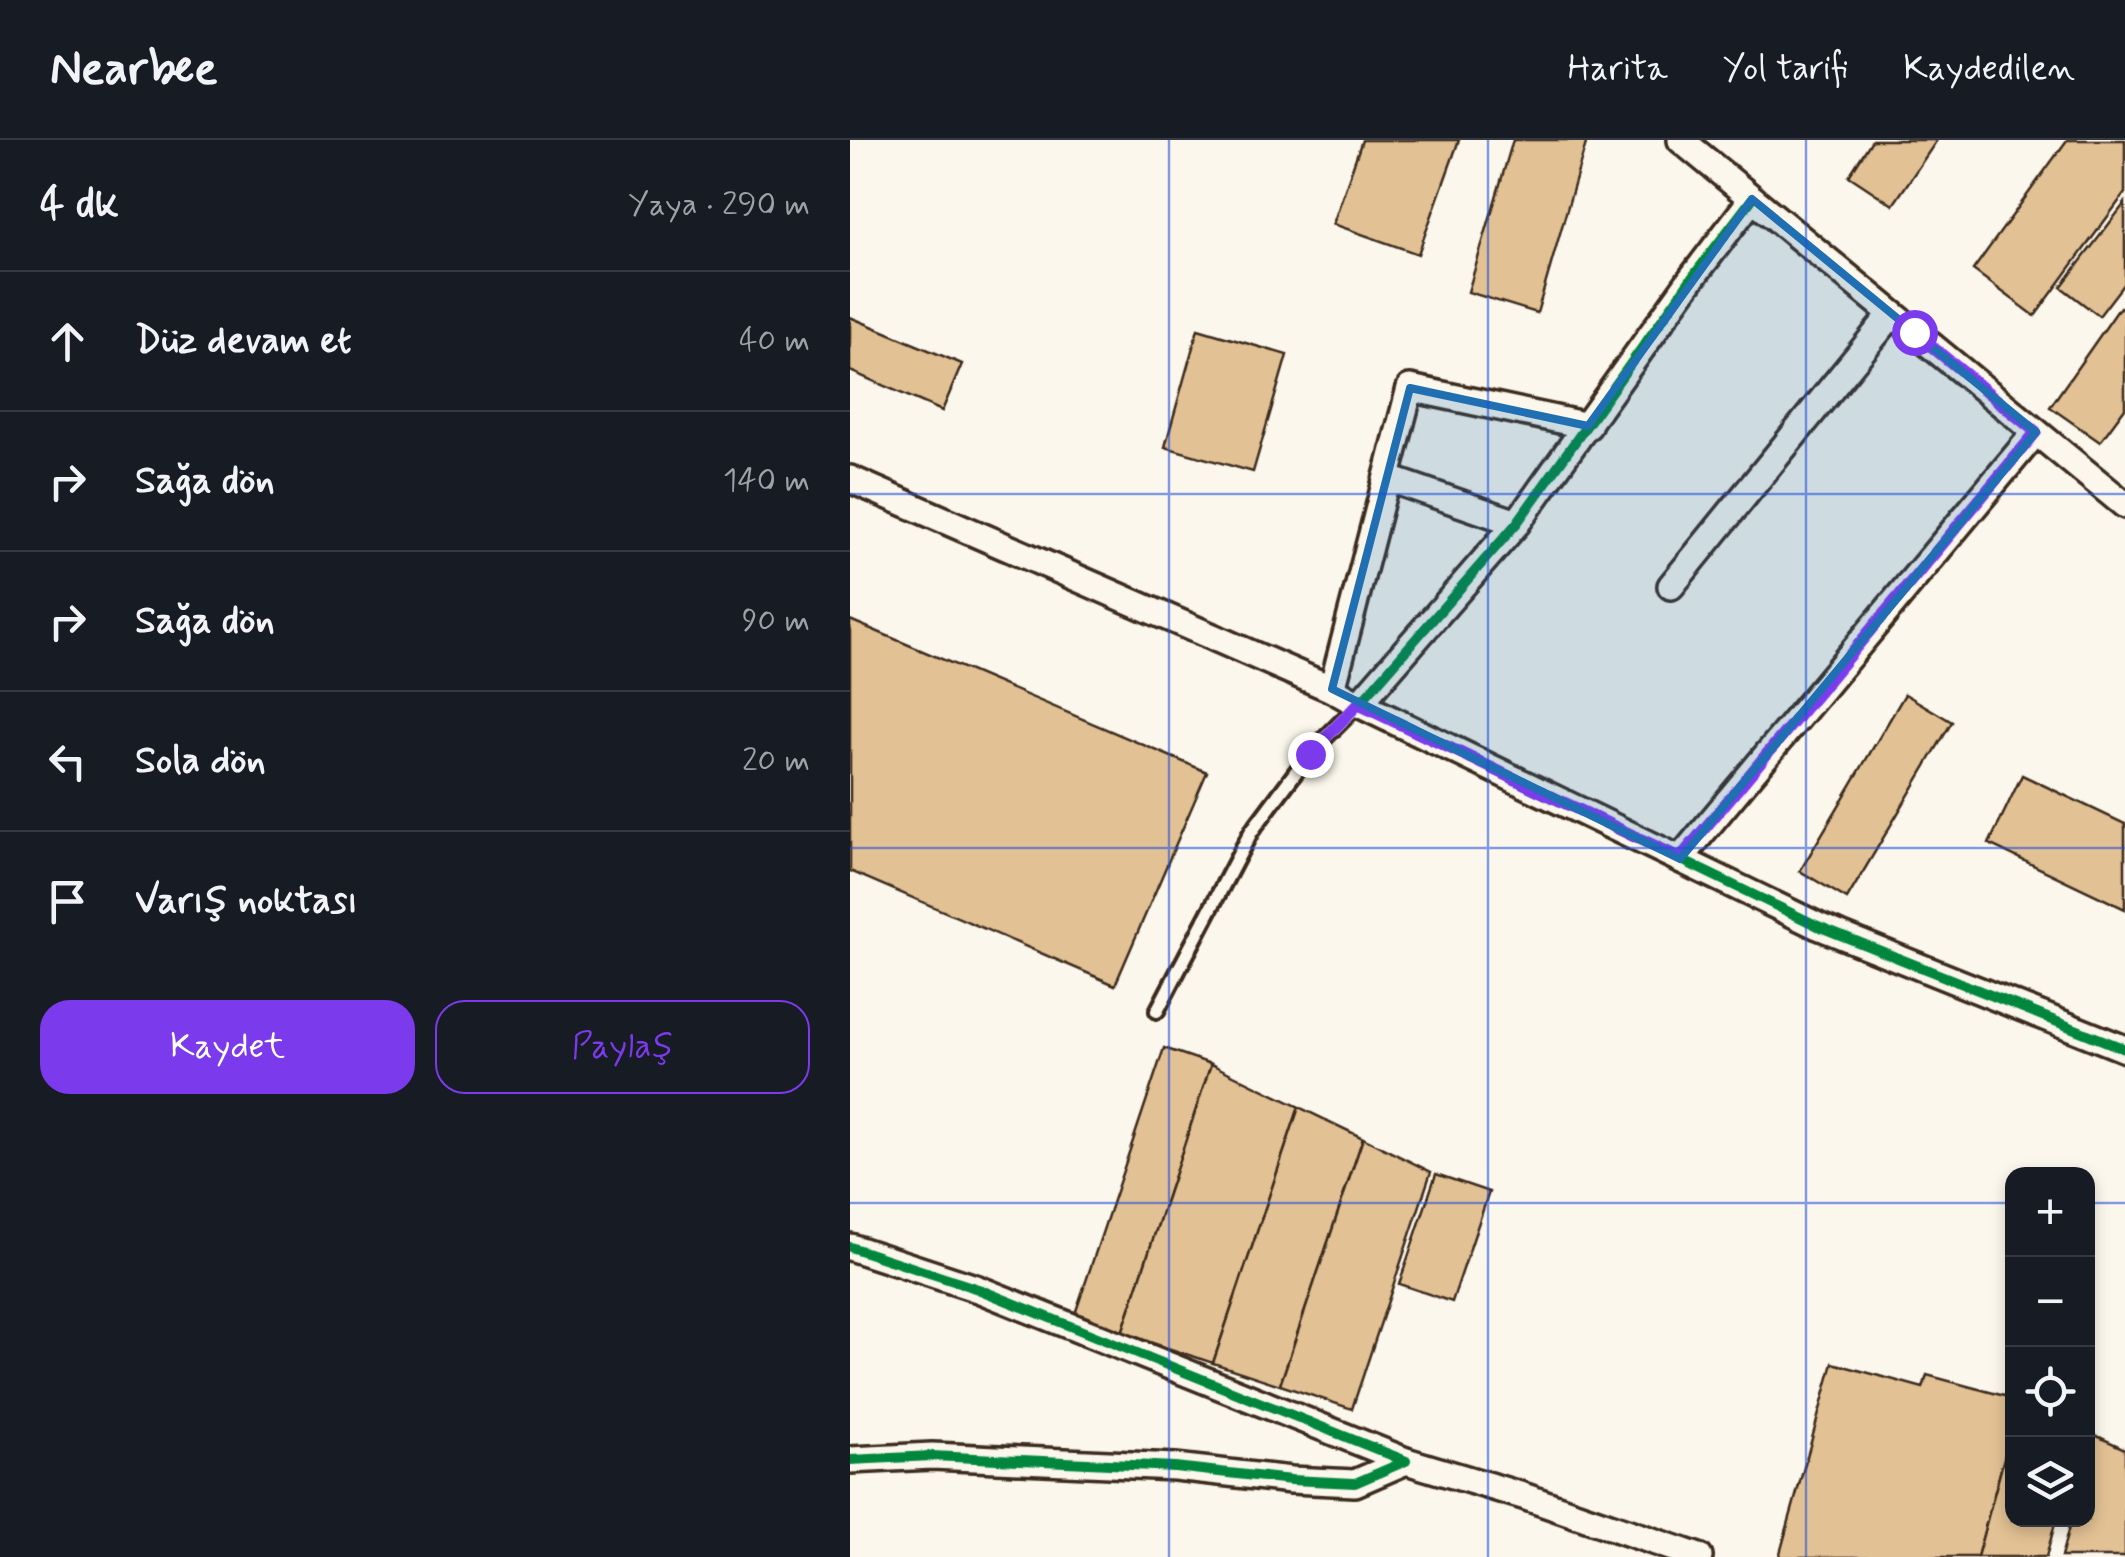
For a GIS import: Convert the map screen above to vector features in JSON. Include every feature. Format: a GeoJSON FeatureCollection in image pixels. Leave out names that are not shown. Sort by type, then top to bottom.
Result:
{"type":"FeatureCollection","features":[{"type":"Feature","properties":{"kind":"street"},"geometry":{"type":"LineString","coordinates":[[1680,140],[2125,505]]}},
{"type":"Feature","properties":{"kind":"street"},"geometry":{"type":"LineString","coordinates":[[1358,704],[1517,524],[1691,278],[1752,199]]}},
{"type":"Feature","properties":{"kind":"street"},"geometry":{"type":"LineString","coordinates":[[1671,586],[1892,314]]}},
{"type":"Feature","properties":{"kind":"street"},"geometry":{"type":"LineString","coordinates":[[1332,690],[1410,388],[1588,426]]}},
{"type":"Feature","properties":{"kind":"street"},"geometry":{"type":"LineString","coordinates":[[1680,858],[2036,432]]}},
{"type":"Feature","properties":{"kind":"street"},"geometry":{"type":"LineString","coordinates":[[1387,478],[1517,524]]}},
{"type":"Feature","properties":{"kind":"street"},"geometry":{"type":"LineString","coordinates":[[850,479],[1332,690],[1818,926],[2125,1049]]}},
{"type":"Feature","properties":{"kind":"street"},"geometry":{"type":"LineString","coordinates":[[850,1247],[978,1289],[1406,1461],[1523,1496],[1699,1557]]}},
{"type":"Feature","properties":{"kind":"street"},"geometry":{"type":"LineString","coordinates":[[850,1460],[932,1456],[1070,1462],[1355,1482],[1406,1461]]}},
{"type":"Feature","properties":{"kind":"lane"},"geometry":{"type":"LineString","coordinates":[[1157,1012],[1251,832],[1310,754],[1358,704]]}},
{"type":"Feature","properties":{"kind":"highlighted area"},"geometry":{"type":"Polygon","coordinates":[[[1752,199],[2036,432],[1680,859],[1332,689],[1410,388],[1588,426],[1752,199]]]}},
{"type":"Feature","properties":{"kind":"building"},"geometry":{"type":"Polygon","coordinates":[[[1362,140],[1459,140],[1418,254],[1333,224],[1362,140]]]}},
{"type":"Feature","properties":{"kind":"building"},"geometry":{"type":"Polygon","coordinates":[[[1513,140],[1587,140],[1537,313],[1468,292],[1513,140]]]}},
{"type":"Feature","properties":{"kind":"building"},"geometry":{"type":"Polygon","coordinates":[[[1872,140],[1937,140],[1893,205],[1849,176],[1872,140]]]}},
{"type":"Feature","properties":{"kind":"building"},"geometry":{"type":"Polygon","coordinates":[[[2067,140],[2125,140],[2125,193],[2035,316],[1973,270],[2067,140]]]}},
{"type":"Feature","properties":{"kind":"building"},"geometry":{"type":"Polygon","coordinates":[[[2125,203],[2125,282],[2099,316],[2061,287],[2125,203]]]}},
{"type":"Feature","properties":{"kind":"building"},"geometry":{"type":"Polygon","coordinates":[[[2120,307],[2125,310],[2125,408],[2100,442],[2050,407],[2120,307]]]}},
{"type":"Feature","properties":{"kind":"building"},"geometry":{"type":"Polygon","coordinates":[[[850,317],[962,364],[942,411],[850,371],[850,317]]]}},
{"type":"Feature","properties":{"kind":"building"},"geometry":{"type":"Polygon","coordinates":[[[1198,329],[1287,355],[1253,472],[1165,447],[1198,329]]]}},
{"type":"Feature","properties":{"kind":"building"},"geometry":{"type":"Polygon","coordinates":[[[850,620],[1207,772],[1115,985],[850,871],[850,620]]]}},
{"type":"Feature","properties":{"kind":"building"},"geometry":{"type":"Polygon","coordinates":[[[1905,694],[1952,722],[1847,899],[1800,871],[1905,694]]]}},
{"type":"Feature","properties":{"kind":"building"},"geometry":{"type":"Polygon","coordinates":[[[2022,775],[2125,824],[2125,909],[1989,844],[2022,775]]]}},
{"type":"Feature","properties":{"kind":"building"},"geometry":{"type":"Polygon","coordinates":[[[1164,1048],[1211,1064],[1122,1333],[1074,1317],[1164,1048]]]}},
{"type":"Feature","properties":{"kind":"building"},"geometry":{"type":"Polygon","coordinates":[[[1211,1064],[1299,1107],[1213,1363],[1122,1333],[1211,1064]]]}},
{"type":"Feature","properties":{"kind":"building"},"geometry":{"type":"Polygon","coordinates":[[[1299,1107],[1363,1138],[1280,1385],[1213,1363],[1299,1107]]]}},
{"type":"Feature","properties":{"kind":"building"},"geometry":{"type":"Polygon","coordinates":[[[1363,1138],[1431,1172],[1352,1409],[1280,1385],[1363,1138]]]}},
{"type":"Feature","properties":{"kind":"building"},"geometry":{"type":"Polygon","coordinates":[[[1436,1174],[1489,1192],[1452,1302],[1399,1284],[1436,1174]]]}},
{"type":"Feature","properties":{"kind":"building"},"geometry":{"type":"Polygon","coordinates":[[[1833,1363],[1923,1388],[1927,1375],[2005,1396],[2005,1455],[1977,1557],[1779,1557],[1833,1363]]]}},
{"type":"Feature","properties":{"kind":"building"},"geometry":{"type":"Polygon","coordinates":[[[2095,1435],[2125,1449],[2125,1557],[2061,1557],[2069,1527],[2095,1527],[2095,1435]]]}},
{"type":"Feature","properties":{"kind":"building"},"geometry":{"type":"Polygon","coordinates":[[[2005,1455],[2005,1527],[2054,1527],[2046,1557],[1977,1557],[2005,1455]]]}},
{"type":"Feature","properties":{"kind":"cycle path"},"geometry":{"type":"LineString","coordinates":[[1752,199],[1517,523],[1359,704],[1818,926],[2125,1049]]}},
{"type":"Feature","properties":{"kind":"cycle path"},"geometry":{"type":"LineString","coordinates":[[850,1247],[978,1289],[1406,1461],[1355,1483],[1175,1467],[932,1456],[850,1460]]}},
{"type":"Feature","properties":{"kind":"route"},"geometry":{"type":"LineString","coordinates":[[1310,754],[1358,704],[1680,858],[2036,432],[1914,332]]}}]}
